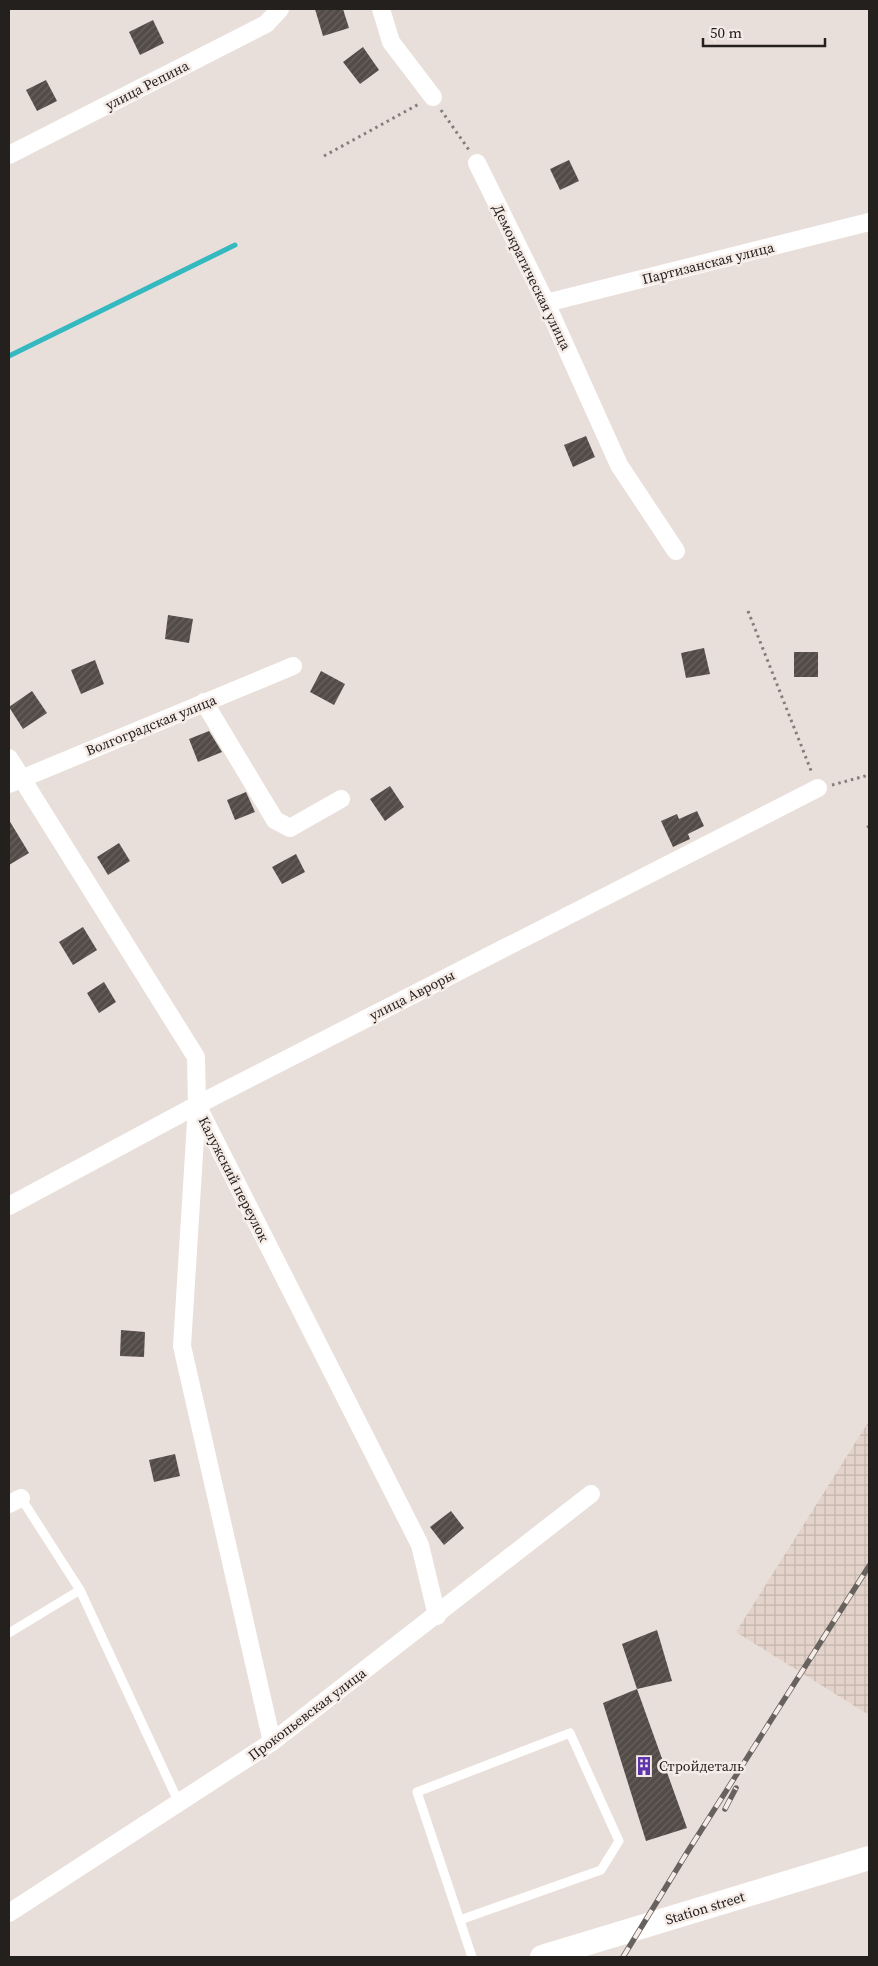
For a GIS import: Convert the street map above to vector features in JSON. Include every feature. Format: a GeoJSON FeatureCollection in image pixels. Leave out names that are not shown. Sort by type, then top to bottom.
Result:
{"type":"FeatureCollection","features":[{"type":"Feature","properties":{"kind":"main road","name":"Station street"},"geometry":{"type":"LineString","coordinates":[[542,1957],[869,1858]]}},
{"type":"Feature","properties":{"kind":"street","name":"улица Репина"},"geometry":{"type":"LineString","coordinates":[[9,155],[266,24],[280,9]]}},
{"type":"Feature","properties":{"kind":"street"},"geometry":{"type":"LineString","coordinates":[[381,9],[391,42],[433,97]]}},
{"type":"Feature","properties":{"kind":"street","name":"Демократическая улица"},"geometry":{"type":"LineString","coordinates":[[477,163],[546,303],[619,465],[676,550]]}},
{"type":"Feature","properties":{"kind":"street","name":"Партизанская улица"},"geometry":{"type":"LineString","coordinates":[[546,303],[869,222]]}},
{"type":"Feature","properties":{"kind":"street","name":"Волгоградская улица"},"geometry":{"type":"LineString","coordinates":[[15,781],[293,666]]}},
{"type":"Feature","properties":{"kind":"street"},"geometry":{"type":"LineString","coordinates":[[204,702],[275,820],[290,828],[342,799]]}},
{"type":"Feature","properties":{"kind":"street","name":"Калужский переулок"},"geometry":{"type":"LineString","coordinates":[[9,758],[15,781],[196,1057],[197,1105],[420,1546],[437,1616]]}},
{"type":"Feature","properties":{"kind":"street","name":"улица Авроры"},"geometry":{"type":"LineString","coordinates":[[9,1206],[197,1105],[818,788]]}},
{"type":"Feature","properties":{"kind":"street"},"geometry":{"type":"LineString","coordinates":[[197,1105],[182,1346],[272,1742]]}},
{"type":"Feature","properties":{"kind":"street","name":"Прокопьевская улица"},"geometry":{"type":"LineString","coordinates":[[9,1913],[272,1742],[437,1616],[591,1494]]}},
{"type":"Feature","properties":{"kind":"lane"},"geometry":{"type":"LineString","coordinates":[[15,1501],[80,1590],[178,1803]]}},
{"type":"Feature","properties":{"kind":"lane"},"geometry":{"type":"LineString","coordinates":[[9,1634],[80,1590]]}},
{"type":"Feature","properties":{"kind":"lane"},"geometry":{"type":"LineString","coordinates":[[460,1920],[601,1870],[619,1841],[570,1733],[417,1792],[472,1957]]}},
{"type":"Feature","properties":{"kind":"path"},"geometry":{"type":"LineString","coordinates":[[324,156],[433,97],[477,163]]}},
{"type":"Feature","properties":{"kind":"path"},"geometry":{"type":"LineString","coordinates":[[748,611],[818,788],[869,775]]}},
{"type":"Feature","properties":{"kind":"path"},"geometry":{"type":"LineString","coordinates":[[869,826],[867,828],[869,830]]}},
{"type":"Feature","properties":{"kind":"shaded area"},"geometry":{"type":"Polygon","coordinates":[[[869,1421],[869,1715],[736,1632],[869,1421]]]}},
{"type":"Feature","properties":{"kind":"building"},"geometry":{"type":"Polygon","coordinates":[[[315,9],[343,9],[349,28],[323,36],[315,9]]]}},
{"type":"Feature","properties":{"kind":"building"},"geometry":{"type":"Polygon","coordinates":[[[153,20],[164,43],[140,55],[129,32],[153,20]]]}},
{"type":"Feature","properties":{"kind":"building"},"geometry":{"type":"Polygon","coordinates":[[[363,47],[379,70],[360,84],[343,62],[363,47]]]}},
{"type":"Feature","properties":{"kind":"building"},"geometry":{"type":"Polygon","coordinates":[[[46,80],[57,101],[37,111],[26,90],[46,80]]]}},
{"type":"Feature","properties":{"kind":"building"},"geometry":{"type":"Polygon","coordinates":[[[569,160],[579,181],[560,190],[550,169],[569,160]]]}},
{"type":"Feature","properties":{"kind":"building"},"geometry":{"type":"Polygon","coordinates":[[[586,436],[595,457],[573,467],[564,445],[586,436]]]}},
{"type":"Feature","properties":{"kind":"building"},"geometry":{"type":"Polygon","coordinates":[[[168,615],[193,619],[189,643],[165,639],[168,615]]]}},
{"type":"Feature","properties":{"kind":"building"},"geometry":{"type":"Polygon","coordinates":[[[704,648],[710,674],[686,678],[681,653],[704,648]]]}},
{"type":"Feature","properties":{"kind":"building"},"geometry":{"type":"Polygon","coordinates":[[[794,652],[818,652],[818,677],[794,677],[794,652]]]}},
{"type":"Feature","properties":{"kind":"building"},"geometry":{"type":"Polygon","coordinates":[[[95,660],[104,684],[81,694],[71,670],[95,660]]]}},
{"type":"Feature","properties":{"kind":"building"},"geometry":{"type":"Polygon","coordinates":[[[321,671],[345,684],[334,705],[310,692],[321,671]]]}},
{"type":"Feature","properties":{"kind":"building"},"geometry":{"type":"Polygon","coordinates":[[[32,691],[47,713],[23,729],[9,707],[32,691]]]}},
{"type":"Feature","properties":{"kind":"building"},"geometry":{"type":"Polygon","coordinates":[[[209,731],[222,752],[198,762],[189,739],[209,731]]]}},
{"type":"Feature","properties":{"kind":"building"},"geometry":{"type":"Polygon","coordinates":[[[390,786],[404,807],[385,821],[370,799],[390,786]]]}},
{"type":"Feature","properties":{"kind":"building"},"geometry":{"type":"Polygon","coordinates":[[[246,792],[255,812],[235,820],[227,800],[246,792]]]}},
{"type":"Feature","properties":{"kind":"building"},"geometry":{"type":"Polygon","coordinates":[[[697,811],[704,826],[688,834],[690,839],[673,847],[661,821],[677,814],[679,819],[697,811]]]}},
{"type":"Feature","properties":{"kind":"building"},"geometry":{"type":"Polygon","coordinates":[[[9,820],[29,853],[9,865],[9,820]]]}},
{"type":"Feature","properties":{"kind":"building"},"geometry":{"type":"Polygon","coordinates":[[[119,843],[130,861],[108,875],[97,857],[119,843]]]}},
{"type":"Feature","properties":{"kind":"building"},"geometry":{"type":"Polygon","coordinates":[[[296,854],[305,872],[282,884],[272,867],[296,854]]]}},
{"type":"Feature","properties":{"kind":"building"},"geometry":{"type":"Polygon","coordinates":[[[83,927],[97,950],[73,965],[59,942],[83,927]]]}},
{"type":"Feature","properties":{"kind":"building"},"geometry":{"type":"Polygon","coordinates":[[[104,982],[116,1002],[99,1013],[87,993],[104,982]]]}},
{"type":"Feature","properties":{"kind":"building"},"geometry":{"type":"Polygon","coordinates":[[[121,1330],[145,1332],[144,1357],[120,1356],[121,1330]]]}},
{"type":"Feature","properties":{"kind":"building"},"geometry":{"type":"Polygon","coordinates":[[[175,1454],[180,1476],[154,1482],[149,1460],[175,1454]]]}},
{"type":"Feature","properties":{"kind":"building"},"geometry":{"type":"Polygon","coordinates":[[[451,1511],[464,1528],[444,1545],[430,1527],[451,1511]]]}},
{"type":"Feature","properties":{"kind":"building"},"geometry":{"type":"Polygon","coordinates":[[[657,1630],[672,1681],[637,1689],[622,1644],[657,1630]]]}},
{"type":"Feature","properties":{"kind":"building","name":"Стройдеталь"},"geometry":{"type":"Polygon","coordinates":[[[637,1689],[687,1828],[646,1841],[603,1703],[637,1689]]]}},
{"type":"Feature","properties":{"kind":"waterway"},"geometry":{"type":"LineString","coordinates":[[9,356],[235,245]]}},
{"type":"Feature","properties":{"kind":"railway"},"geometry":{"type":"LineString","coordinates":[[623,1957],[869,1566]]}},
{"type":"Feature","properties":{"kind":"railway"},"geometry":{"type":"LineString","coordinates":[[725,1809],[736,1788]]}},
{"type":"Feature","properties":{"kind":"place","name":"Стройдеталь"},"geometry":{"type":"Point","coordinates":[644,1766]}}]}
